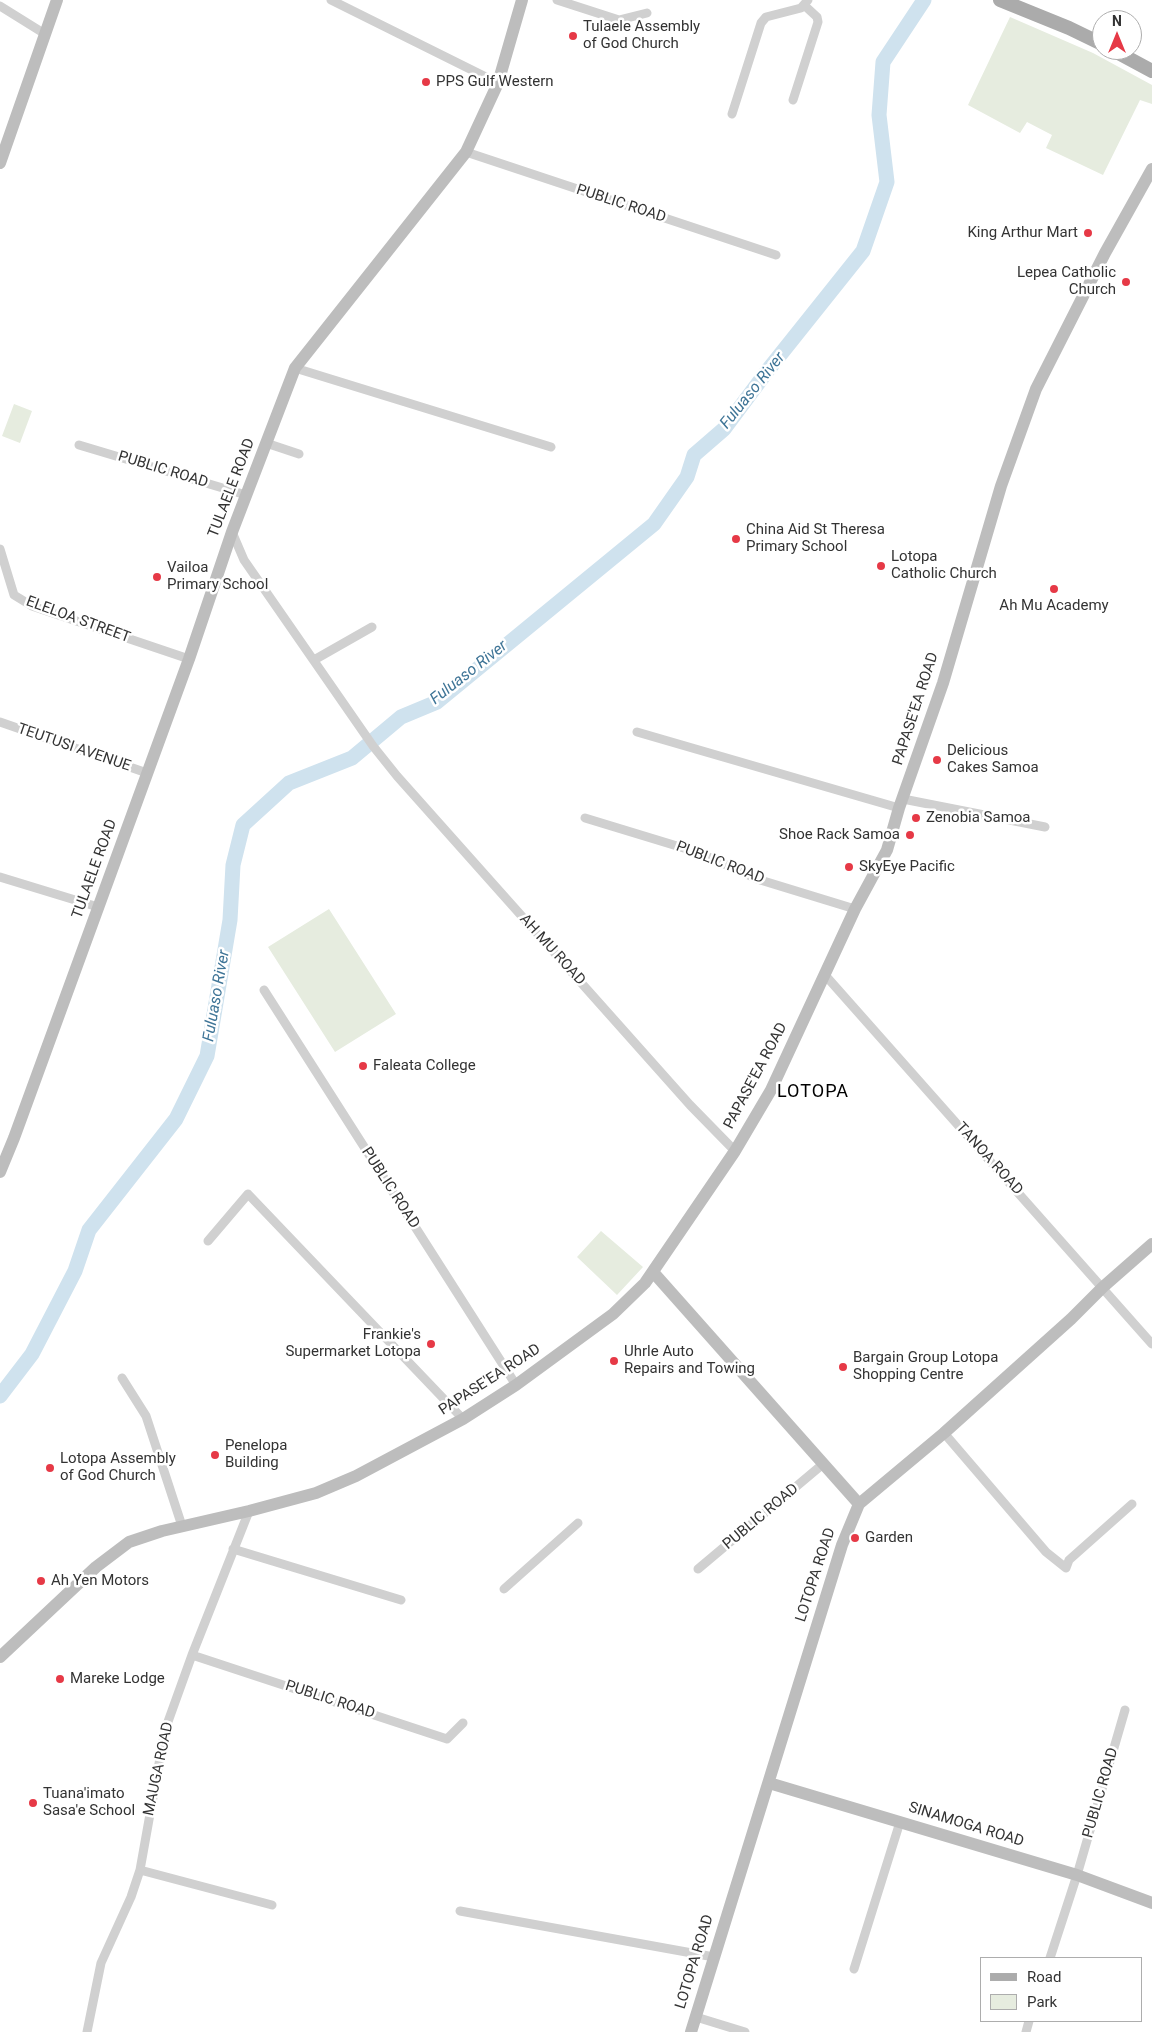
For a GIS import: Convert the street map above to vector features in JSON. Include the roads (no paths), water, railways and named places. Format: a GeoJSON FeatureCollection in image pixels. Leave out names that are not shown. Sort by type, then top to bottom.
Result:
{"type":"FeatureCollection","features":[{"type":"Feature","properties":{"kind":"main road"},"geometry":{"type":"LineString","coordinates":[[1005,1],[1092,39]]}},
{"type":"Feature","properties":{"kind":"main road"},"geometry":{"type":"LineString","coordinates":[[1132,60],[1152,71]]}},
{"type":"Feature","properties":{"kind":"street"},"geometry":{"type":"LineString","coordinates":[[0,163],[57,0]]}},
{"type":"Feature","properties":{"kind":"street"},"geometry":{"type":"LineString","coordinates":[[331,0],[498,83]]}},
{"type":"Feature","properties":{"kind":"street","name":"TULAELE ROAD"},"geometry":{"type":"LineString","coordinates":[[0,1172],[189,659],[232,532],[295,368],[466,152],[498,83],[522,0]]}},
{"type":"Feature","properties":{"kind":"street"},"geometry":{"type":"LineString","coordinates":[[557,0],[619,20],[647,13]]}},
{"type":"Feature","properties":{"kind":"street"},"geometry":{"type":"LineString","coordinates":[[732,114],[761,23],[766,17],[801,8],[806,3],[817,17],[818,22],[793,100]]}},
{"type":"Feature","properties":{"kind":"street"},"geometry":{"type":"LineString","coordinates":[[0,6],[45,34]]}},
{"type":"Feature","properties":{"kind":"street","name":"PUBLIC ROAD"},"geometry":{"type":"LineString","coordinates":[[466,152],[776,256]]}},
{"type":"Feature","properties":{"kind":"street","name":"PAPASE'EA ROAD"},"geometry":{"type":"LineString","coordinates":[[0,1658],[6,1643],[111,1554],[129,1542],[182,1526],[248,1512],[316,1493],[356,1476],[463,1419],[516,1385],[613,1314],[635,1294],[653,1272],[735,1151],[771,1090],[855,909],[887,850],[943,683],[989,525],[1036,389],[1104,253],[1152,169]]}},
{"type":"Feature","properties":{"kind":"street"},"geometry":{"type":"LineString","coordinates":[[295,368],[551,447]]}},
{"type":"Feature","properties":{"kind":"street"},"geometry":{"type":"LineString","coordinates":[[266,443],[299,454]]}},
{"type":"Feature","properties":{"kind":"street","name":"PUBLIC ROAD"},"geometry":{"type":"LineString","coordinates":[[79,445],[246,495]]}},
{"type":"Feature","properties":{"kind":"street"},"geometry":{"type":"LineString","coordinates":[[232,532],[244,560],[314,660],[372,627]]}},
{"type":"Feature","properties":{"kind":"street","name":"ELELOA STREET"},"geometry":{"type":"LineString","coordinates":[[0,549],[14,595],[32,606],[189,659]]}},
{"type":"Feature","properties":{"kind":"street","name":"AH MU ROAD"},"geometry":{"type":"LineString","coordinates":[[314,660],[373,746],[397,776],[628,1035],[735,1151]]}},
{"type":"Feature","properties":{"kind":"street","name":"TEUTUSI AVENUE"},"geometry":{"type":"LineString","coordinates":[[0,722],[147,773]]}},
{"type":"Feature","properties":{"kind":"street"},"geometry":{"type":"LineString","coordinates":[[637,732],[901,804],[1046,828]]}},
{"type":"Feature","properties":{"kind":"street","name":"PUBLIC ROAD"},"geometry":{"type":"LineString","coordinates":[[585,818],[700,853],[757,879],[855,909]]}},
{"type":"Feature","properties":{"kind":"street"},"geometry":{"type":"LineString","coordinates":[[0,877],[98,907]]}},
{"type":"Feature","properties":{"kind":"street","name":"TANOA ROAD"},"geometry":{"type":"LineString","coordinates":[[825,975],[1152,1344]]}},
{"type":"Feature","properties":{"kind":"street","name":"PUBLIC ROAD"},"geometry":{"type":"LineString","coordinates":[[264,990],[516,1385]]}},
{"type":"Feature","properties":{"kind":"street"},"geometry":{"type":"LineString","coordinates":[[208,1241],[248,1194],[463,1419]]}},
{"type":"Feature","properties":{"kind":"street","name":"LOTOPA ROAD"},"geometry":{"type":"LineString","coordinates":[[691,2032],[842,1545],[859,1504],[944,1433],[1152,1244]]}},
{"type":"Feature","properties":{"kind":"street"},"geometry":{"type":"LineString","coordinates":[[653,1272],[859,1504]]}},
{"type":"Feature","properties":{"kind":"street"},"geometry":{"type":"LineString","coordinates":[[122,1378],[146,1416],[182,1526]]}},
{"type":"Feature","properties":{"kind":"street"},"geometry":{"type":"LineString","coordinates":[[944,1433],[1046,1552],[1066,1568],[1069,1560],[1132,1504]]}},
{"type":"Feature","properties":{"kind":"street","name":"PUBLIC ROAD"},"geometry":{"type":"LineString","coordinates":[[698,1569],[823,1464]]}},
{"type":"Feature","properties":{"kind":"street","name":"MAUGA ROAD"},"geometry":{"type":"LineString","coordinates":[[87,2032],[101,1963],[131,1897],[140,1870],[165,1730],[248,1512]]}},
{"type":"Feature","properties":{"kind":"street"},"geometry":{"type":"LineString","coordinates":[[504,1589],[578,1523]]}},
{"type":"Feature","properties":{"kind":"street"},"geometry":{"type":"LineString","coordinates":[[233,1549],[401,1600]]}},
{"type":"Feature","properties":{"kind":"street","name":"PUBLIC ROAD"},"geometry":{"type":"LineString","coordinates":[[192,1655],[447,1739],[462,1723]]}},
{"type":"Feature","properties":{"kind":"street","name":"PUBLIC ROAD"},"geometry":{"type":"LineString","coordinates":[[1050,1957],[1077,1875],[1125,1710]]}},
{"type":"Feature","properties":{"kind":"street","name":"SINAMOGA ROAD"},"geometry":{"type":"LineString","coordinates":[[769,1783],[1077,1875],[1152,1903]]}},
{"type":"Feature","properties":{"kind":"street"},"geometry":{"type":"LineString","coordinates":[[854,1969],[900,1822]]}},
{"type":"Feature","properties":{"kind":"street"},"geometry":{"type":"LineString","coordinates":[[140,1870],[272,1905]]}},
{"type":"Feature","properties":{"kind":"street"},"geometry":{"type":"LineString","coordinates":[[460,1911],[714,1956]]}},
{"type":"Feature","properties":{"kind":"street"},"geometry":{"type":"LineString","coordinates":[[696,2017],[745,2032]]}},
{"type":"Feature","properties":{"kind":"waterway","name":"Fuluaso River"},"geometry":{"type":"LineString","coordinates":[[0,1396],[32,1354],[75,1271],[89,1230],[176,1119],[207,1056],[230,920],[233,865],[243,825],[289,783],[352,758],[401,717],[437,702],[654,524],[687,477],[694,455],[724,429],[768,370],[863,251],[887,182],[879,115],[883,62],[924,0]]}},
{"type":"Feature","properties":{"kind":"place","name":"Tulaele Assembly of God Church"},"geometry":{"type":"Point","coordinates":[573,36]}},
{"type":"Feature","properties":{"kind":"place","name":"PPS Gulf Western"},"geometry":{"type":"Point","coordinates":[426,82]}},
{"type":"Feature","properties":{"kind":"place","name":"King Arthur Mart"},"geometry":{"type":"Point","coordinates":[1088,233]}},
{"type":"Feature","properties":{"kind":"place","name":"Lepea Catholic Church"},"geometry":{"type":"Point","coordinates":[1126,282]}},
{"type":"Feature","properties":{"kind":"place","name":"China Aid St Theresa Primary School"},"geometry":{"type":"Point","coordinates":[736,539]}},
{"type":"Feature","properties":{"kind":"place","name":"Lotopa Catholic Church"},"geometry":{"type":"Point","coordinates":[881,566]}},
{"type":"Feature","properties":{"kind":"place","name":"Vailoa Primary School"},"geometry":{"type":"Point","coordinates":[157,577]}},
{"type":"Feature","properties":{"kind":"place","name":"Ah Mu Academy"},"geometry":{"type":"Point","coordinates":[1054,589]}},
{"type":"Feature","properties":{"kind":"place","name":"Delicious Cakes Samoa"},"geometry":{"type":"Point","coordinates":[937,760]}},
{"type":"Feature","properties":{"kind":"place","name":"Zenobia Samoa"},"geometry":{"type":"Point","coordinates":[916,818]}},
{"type":"Feature","properties":{"kind":"place","name":"Shoe Rack Samoa"},"geometry":{"type":"Point","coordinates":[910,835]}},
{"type":"Feature","properties":{"kind":"place","name":"SkyEye Pacific"},"geometry":{"type":"Point","coordinates":[849,867]}},
{"type":"Feature","properties":{"kind":"place","name":"Faleata College"},"geometry":{"type":"Point","coordinates":[363,1066]}},
{"type":"Feature","properties":{"kind":"place","name":"Frankie's Supermarket Lotopa"},"geometry":{"type":"Point","coordinates":[431,1344]}},
{"type":"Feature","properties":{"kind":"place","name":"Uhrle Auto Repairs and Towing"},"geometry":{"type":"Point","coordinates":[614,1361]}},
{"type":"Feature","properties":{"kind":"place","name":"Bargain Group Lotopa Shopping Centre"},"geometry":{"type":"Point","coordinates":[843,1367]}},
{"type":"Feature","properties":{"kind":"place","name":"Penelopa Building"},"geometry":{"type":"Point","coordinates":[215,1455]}},
{"type":"Feature","properties":{"kind":"place","name":"Lotopa Assembly of God Church"},"geometry":{"type":"Point","coordinates":[50,1468]}},
{"type":"Feature","properties":{"kind":"place","name":"Garden"},"geometry":{"type":"Point","coordinates":[855,1538]}},
{"type":"Feature","properties":{"kind":"place","name":"Ah Yen Motors"},"geometry":{"type":"Point","coordinates":[41,1581]}},
{"type":"Feature","properties":{"kind":"place","name":"Mareke Lodge"},"geometry":{"type":"Point","coordinates":[60,1679]}},
{"type":"Feature","properties":{"kind":"place","name":"Tuana'imato Sasa'e School"},"geometry":{"type":"Point","coordinates":[33,1803]}},
{"type":"Feature","properties":{"kind":"district","name":"LOTOPA"},"geometry":{"type":"Point","coordinates":[813,1092]}}]}
